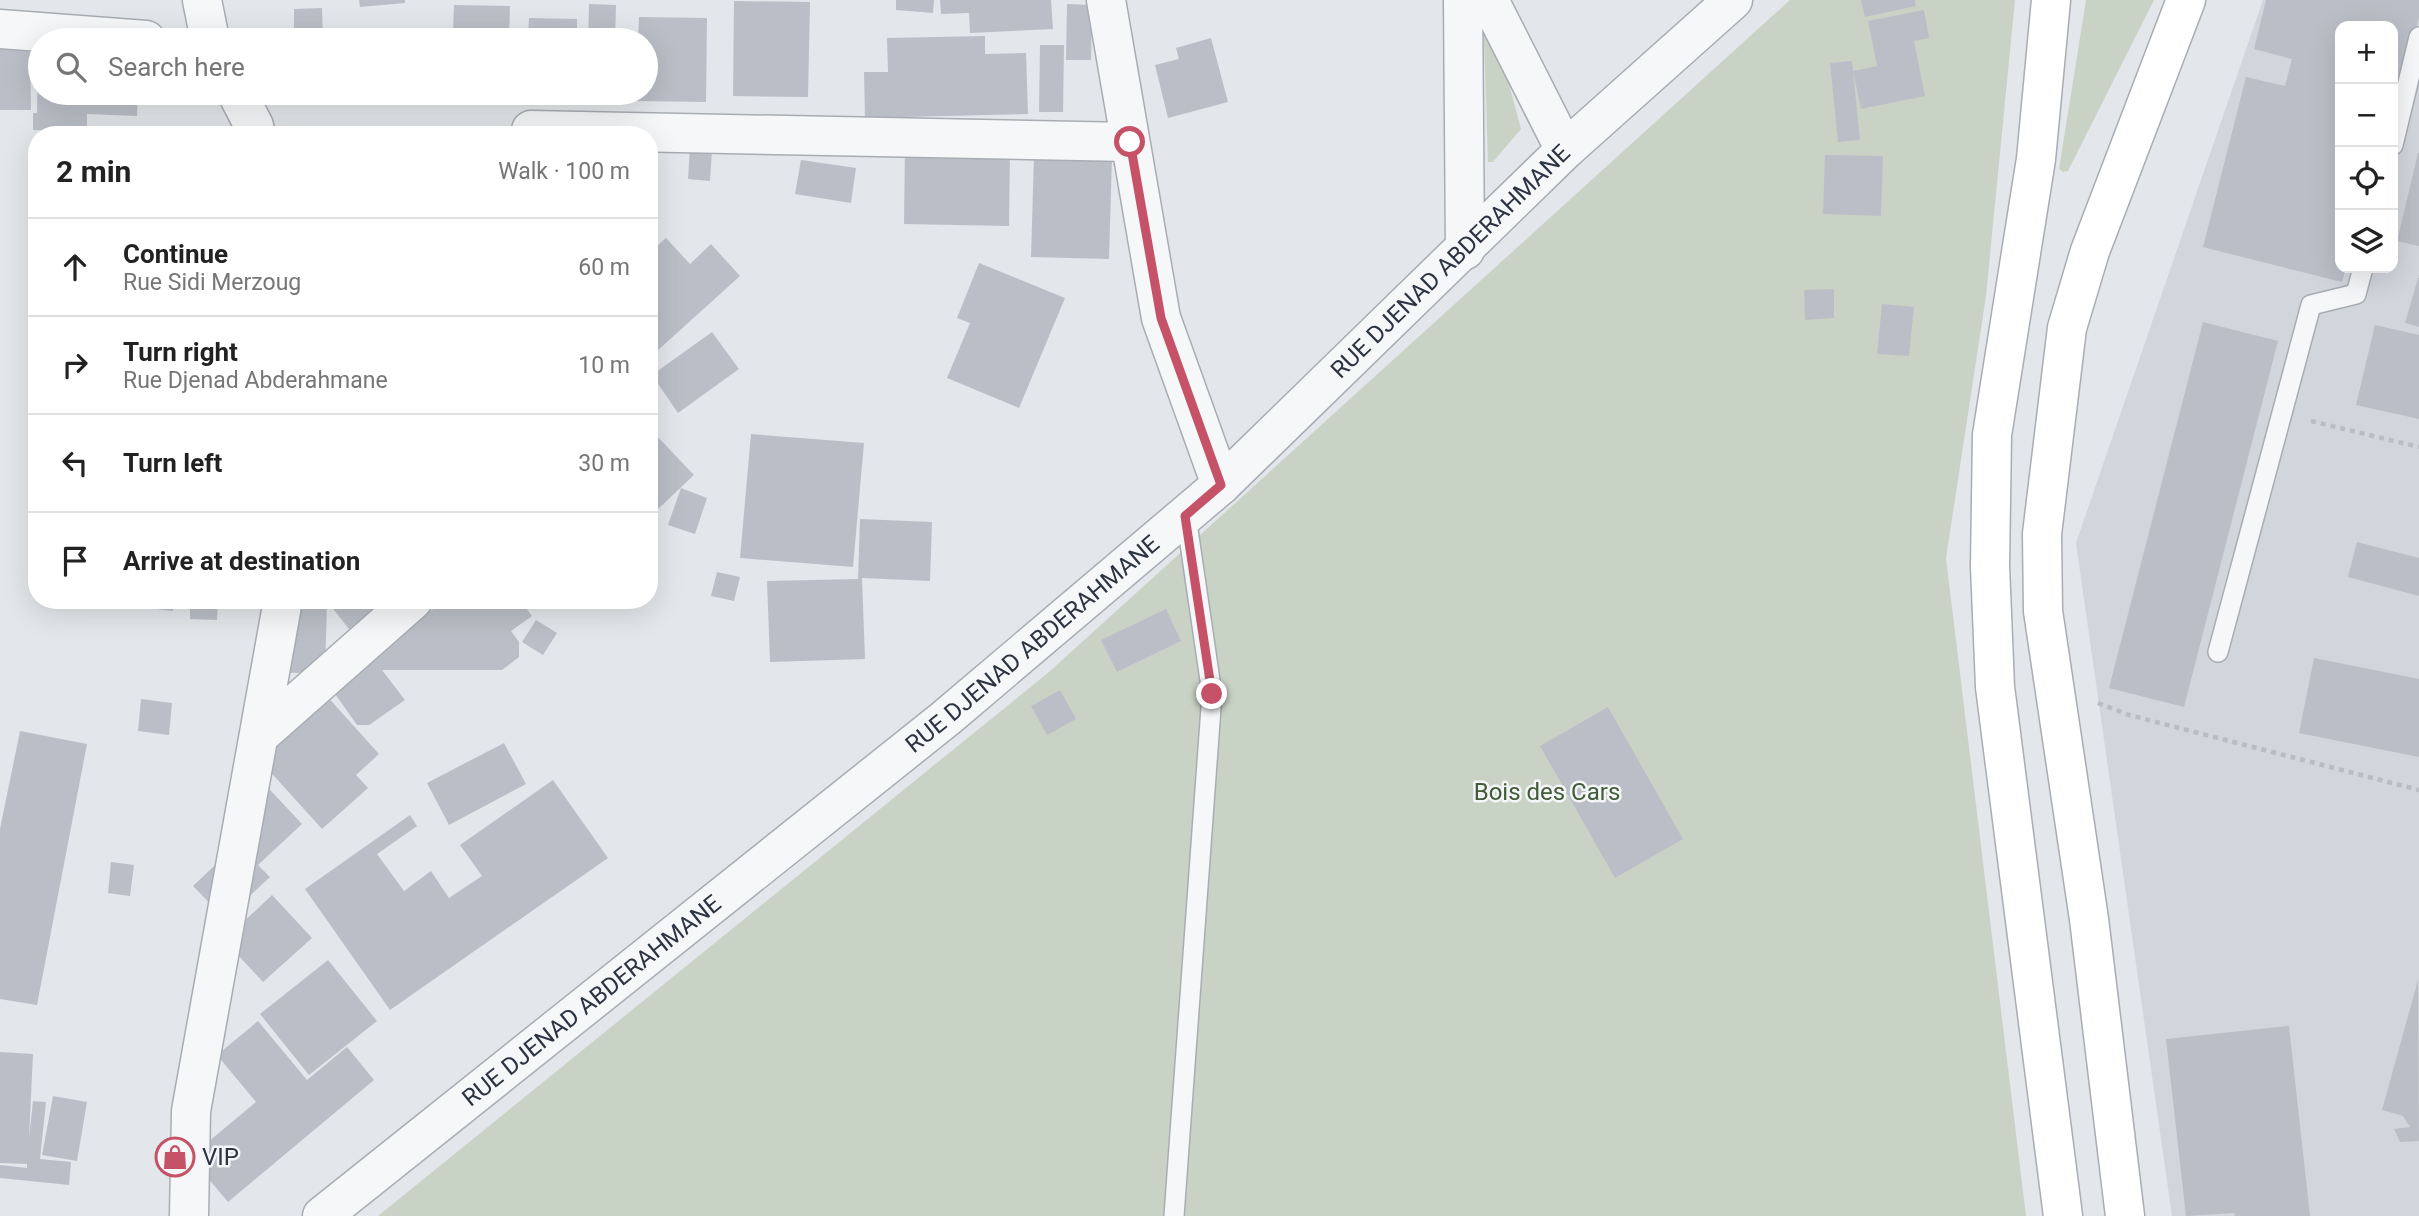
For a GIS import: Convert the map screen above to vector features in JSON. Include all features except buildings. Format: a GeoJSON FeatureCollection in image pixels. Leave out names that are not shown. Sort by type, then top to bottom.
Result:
{"type":"FeatureCollection","features":[{"type":"Feature","properties":{"kind":"main road"},"geometry":{"type":"LineString","coordinates":[[2051,0],[2036,159],[1992,435],[1990,566],[1995,687],[2063,1216]]}},
{"type":"Feature","properties":{"kind":"main road"},"geometry":{"type":"LineString","coordinates":[[2125,1216],[2089,919],[2043,611],[2042,534],[2067,328],[2090,251],[2186,0]]}},
{"type":"Feature","properties":{"kind":"street"},"geometry":{"type":"LineString","coordinates":[[202,0],[208,28]]}},
{"type":"Feature","properties":{"kind":"street"},"geometry":{"type":"LineString","coordinates":[[1106,0],[1161,318],[1221,485]]}},
{"type":"Feature","properties":{"kind":"street"},"geometry":{"type":"LineString","coordinates":[[1463,0],[1465,250]]}},
{"type":"Feature","properties":{"kind":"street"},"geometry":{"type":"LineString","coordinates":[[1489,0],[1565,150]]}},
{"type":"Feature","properties":{"kind":"street","name":"RUE DJENAD ABDERAHMANE"},"geometry":{"type":"LineString","coordinates":[[322,1216],[924,735],[1221,485],[1565,150],[1733,0]]}},
{"type":"Feature","properties":{"kind":"street"},"geometry":{"type":"LineString","coordinates":[[0,29],[28,31]]}},
{"type":"Feature","properties":{"kind":"street"},"geometry":{"type":"LineString","coordinates":[[243,105],[254,126]]}},
{"type":"Feature","properties":{"kind":"street"},"geometry":{"type":"LineString","coordinates":[[658,133],[1130,142]]}},
{"type":"Feature","properties":{"kind":"street"},"geometry":{"type":"LineString","coordinates":[[189,1216],[191,1111],[281,609]]}},
{"type":"Feature","properties":{"kind":"street"},"geometry":{"type":"LineString","coordinates":[[260,735],[403,609]]}},
{"type":"Feature","properties":{"kind":"lane"},"geometry":{"type":"LineString","coordinates":[[2398,124],[2419,37]]}},
{"type":"Feature","properties":{"kind":"lane"},"geometry":{"type":"LineString","coordinates":[[2218,652],[2311,304],[2357,294],[2362,273]]}},
{"type":"Feature","properties":{"kind":"lane"},"geometry":{"type":"LineString","coordinates":[[1174,1216],[1212,694],[1185,516]]}},
{"type":"Feature","properties":{"kind":"path"},"geometry":{"type":"LineString","coordinates":[[2281,413],[2419,447]]}},
{"type":"Feature","properties":{"kind":"path"},"geometry":{"type":"LineString","coordinates":[[2054,686],[2129,715],[2419,790]]}},
{"type":"Feature","properties":{"kind":"shaded area"},"geometry":{"type":"Polygon","coordinates":[[[2263,0],[2419,0],[2419,1216],[2172,1216],[2076,543],[2263,0]]]}},
{"type":"Feature","properties":{"kind":"green space","name":"Bois des Cars"},"geometry":{"type":"Polygon","coordinates":[[[1790,0],[2015,0],[1986,296],[1946,558],[2026,1216],[378,1216],[1049,672],[1790,0]]]}},
{"type":"Feature","properties":{"kind":"green space"},"geometry":{"type":"Polygon","coordinates":[[[2086,0],[2154,0],[2068,171],[2063,172],[2059,169],[2086,0]]]}},
{"type":"Feature","properties":{"kind":"green space"},"geometry":{"type":"Polygon","coordinates":[[[1488,6],[1521,129],[1493,162],[1488,162],[1483,10],[1488,6]]]}},
{"type":"Feature","properties":{"kind":"place","name":"VIP"},"geometry":{"type":"Point","coordinates":[175,1157]}},
{"type":"Feature","properties":{"kind":"route"},"geometry":{"type":"LineString","coordinates":[[1130,142],[1161,318],[1221,485],[1185,516],[1212,694]]}}]}
